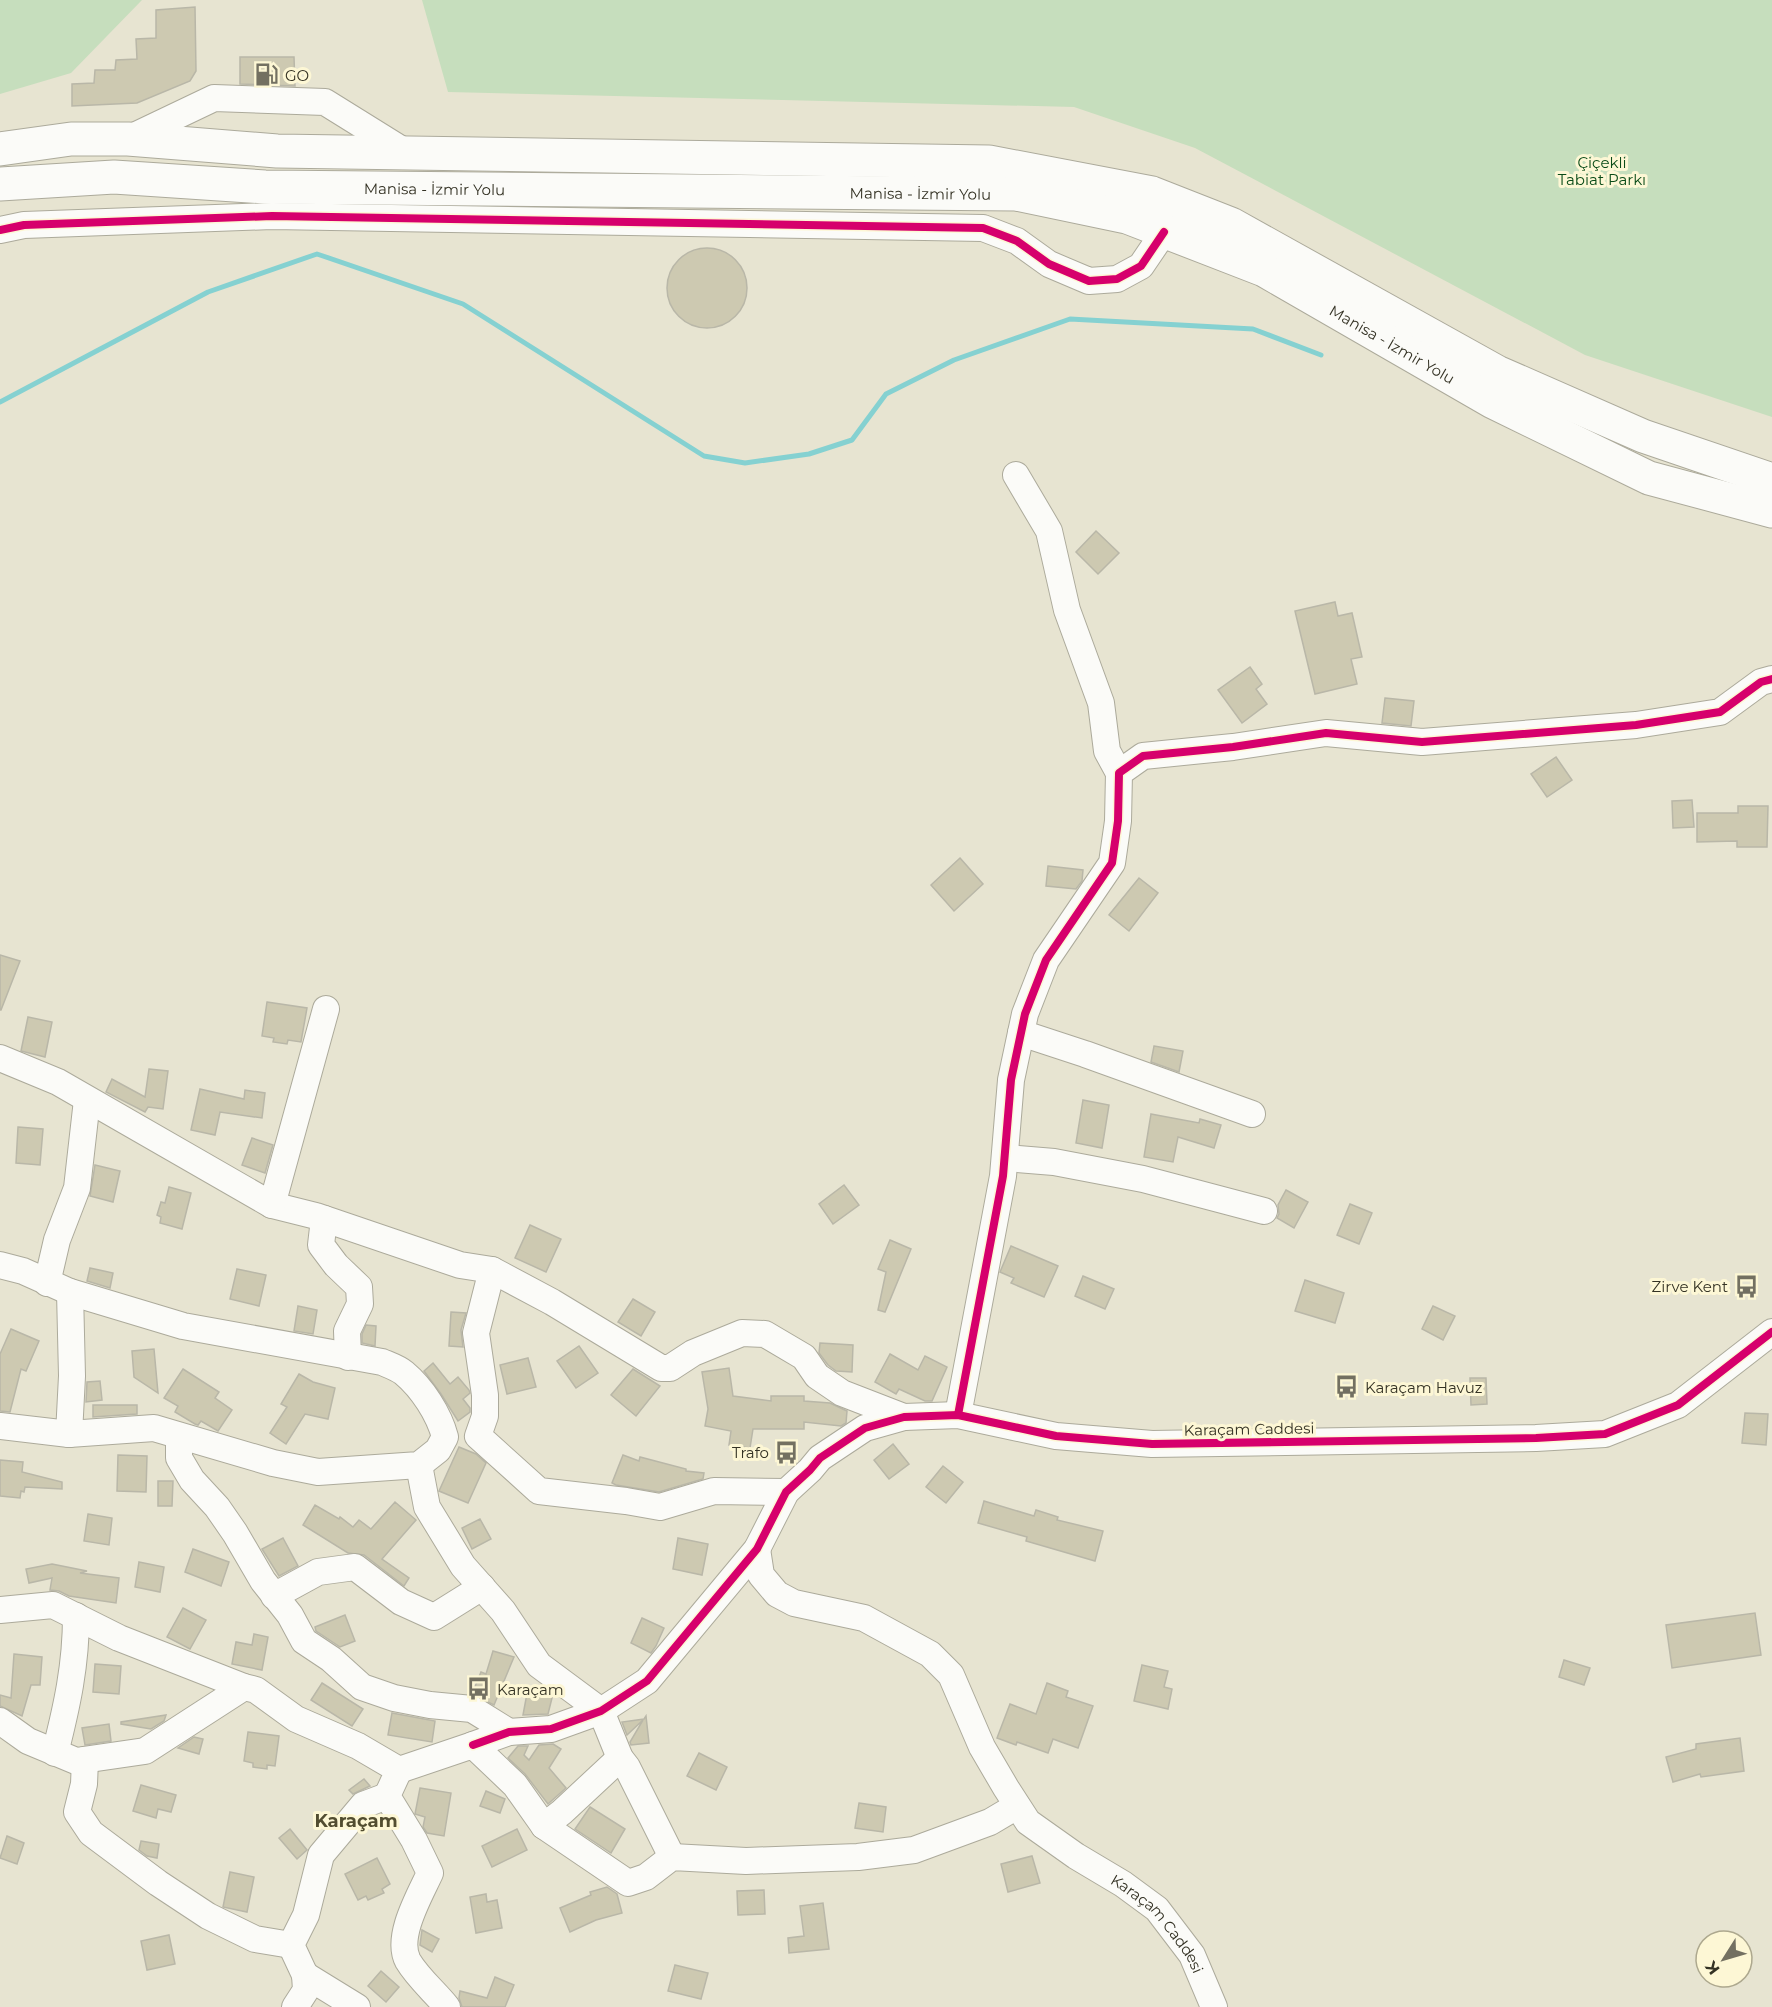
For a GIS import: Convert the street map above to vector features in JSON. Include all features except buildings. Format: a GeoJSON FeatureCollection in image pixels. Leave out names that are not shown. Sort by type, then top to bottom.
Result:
{"type":"FeatureCollection","features":[{"type":"Feature","properties":{"kind":"highway","name":"Manisa - İzmir Yolu"},"geometry":{"type":"LineString","coordinates":[[0,149],[72,140],[128,139],[277,151],[989,162],[1152,193],[1231,224],[1497,372],[1643,436],[1772,480]]}},
{"type":"Feature","properties":{"kind":"highway","name":"Manisa - İzmir Yolu"},"geometry":{"type":"LineString","coordinates":[[0,184],[114,177],[265,187],[1016,194],[1127,217],[1264,270],[1493,402],[1649,478],[1772,511]]}},
{"type":"Feature","properties":{"kind":"street"},"geometry":{"type":"LineString","coordinates":[[128,139],[214,98],[326,102],[407,153]]}},
{"type":"Feature","properties":{"kind":"street"},"geometry":{"type":"LineString","coordinates":[[0,230],[24,225],[272,216],[984,228],[1017,241],[1049,264],[1089,281],[1116,279],[1141,266],[1164,232]]}},
{"type":"Feature","properties":{"kind":"street"},"geometry":{"type":"LineString","coordinates":[[958,1415],[1003,1176],[1011,1080],[1025,1014],[1046,960],[1112,863],[1118,821],[1119,773],[1107,751],[1101,703],[1067,610],[1049,531],[1016,475]]}},
{"type":"Feature","properties":{"kind":"street"},"geometry":{"type":"LineString","coordinates":[[1119,773],[1143,756],[1233,747],[1326,733],[1422,742],[1636,725],[1719,712],[1761,682],[1772,679]]}},
{"type":"Feature","properties":{"kind":"street"},"geometry":{"type":"LineString","coordinates":[[272,1205],[326,1009]]}},
{"type":"Feature","properties":{"kind":"street"},"geometry":{"type":"LineString","coordinates":[[1021,1033],[1252,1114]]}},
{"type":"Feature","properties":{"kind":"street"},"geometry":{"type":"LineString","coordinates":[[0,1058],[58,1082],[272,1205],[324,1219],[460,1265],[492,1270],[552,1302],[661,1368],[670,1368],[693,1353],[742,1333],[765,1334],[804,1357],[818,1376],[842,1392],[904,1417]]}},
{"type":"Feature","properties":{"kind":"street"},"geometry":{"type":"LineString","coordinates":[[69,1434],[72,1376],[58,1288],[57,1240],[77,1188],[87,1100]]}},
{"type":"Feature","properties":{"kind":"street"},"geometry":{"type":"LineString","coordinates":[[1005,1158],[1054,1162],[1143,1179],[1264,1211]]}},
{"type":"Feature","properties":{"kind":"street"},"geometry":{"type":"LineString","coordinates":[[324,1219],[321,1245],[336,1265],[359,1287],[360,1304],[347,1331],[348,1357]]}},
{"type":"Feature","properties":{"kind":"street"},"geometry":{"type":"LineString","coordinates":[[0,1265],[23,1270],[58,1288],[183,1326],[382,1362],[403,1372],[427,1399],[442,1423],[445,1437],[438,1450],[419,1465],[318,1473],[273,1463],[153,1428],[69,1434],[0,1426]]}},
{"type":"Feature","properties":{"kind":"street"},"geometry":{"type":"LineString","coordinates":[[478,1436],[485,1416],[485,1395],[476,1333],[492,1270]]}},
{"type":"Feature","properties":{"kind":"street","name":"Karaçam Caddesi"},"geometry":{"type":"LineString","coordinates":[[1214,2007],[1192,1955],[1157,1909],[1028,1822],[982,1747],[951,1675],[930,1654],[864,1618],[794,1603],[777,1594],[761,1575],[757,1549],[786,1492],[820,1458],[864,1428],[904,1417],[958,1415],[1056,1436],[1152,1444],[1536,1438],[1605,1434],[1678,1405],[1772,1332]]}},
{"type":"Feature","properties":{"kind":"street"},"geometry":{"type":"LineString","coordinates":[[442,1423],[478,1436],[539,1491],[626,1501],[660,1508],[714,1491],[786,1492]]}},
{"type":"Feature","properties":{"kind":"street"},"geometry":{"type":"LineString","coordinates":[[179,1436],[179,1458],[192,1480],[217,1507],[236,1533],[263,1581],[290,1616],[304,1641],[331,1659],[362,1687],[394,1698],[430,1705],[472,1709],[509,1732]]}},
{"type":"Feature","properties":{"kind":"street"},"geometry":{"type":"LineString","coordinates":[[419,1465],[427,1507],[464,1566],[503,1611],[539,1665],[601,1711],[620,1758],[627,1767],[672,1857]]}},
{"type":"Feature","properties":{"kind":"street"},"geometry":{"type":"LineString","coordinates":[[291,1945],[306,1915],[321,1855],[363,1805],[387,1796],[399,1770],[509,1732],[551,1729],[601,1711],[647,1681],[757,1549]]}},
{"type":"Feature","properties":{"kind":"street"},"geometry":{"type":"LineString","coordinates":[[274,1596],[318,1572],[355,1567],[400,1602],[434,1617],[482,1587]]}},
{"type":"Feature","properties":{"kind":"street"},"geometry":{"type":"LineString","coordinates":[[0,1610],[52,1605],[119,1638],[256,1690],[296,1719],[358,1746],[399,1770]]}},
{"type":"Feature","properties":{"kind":"street"},"geometry":{"type":"LineString","coordinates":[[56,1753],[73,1672],[76,1650],[76,1616]]}},
{"type":"Feature","properties":{"kind":"street"},"geometry":{"type":"LineString","coordinates":[[0,1721],[28,1741],[76,1761],[85,1760],[145,1751],[244,1687]]}},
{"type":"Feature","properties":{"kind":"street"},"geometry":{"type":"LineString","coordinates":[[473,1745],[515,1785],[544,1826],[628,1883],[646,1876],[672,1857],[746,1861],[858,1857],[914,1850],[990,1822],[1017,1806]]}},
{"type":"Feature","properties":{"kind":"street"},"geometry":{"type":"LineString","coordinates":[[544,1826],[620,1758]]}},
{"type":"Feature","properties":{"kind":"street"},"geometry":{"type":"LineString","coordinates":[[85,1760],[84,1784],[77,1812],[91,1833],[208,1916],[255,1939],[291,1945]]}},
{"type":"Feature","properties":{"kind":"street"},"geometry":{"type":"LineString","coordinates":[[387,1796],[414,1840],[430,1873],[413,1909],[404,1941],[407,1959],[417,1974],[447,2007]]}},
{"type":"Feature","properties":{"kind":"street"},"geometry":{"type":"LineString","coordinates":[[291,1945],[305,1975],[306,1990],[295,2007]]}},
{"type":"Feature","properties":{"kind":"street"},"geometry":{"type":"LineString","coordinates":[[305,1975],[357,2007]]}},
{"type":"Feature","properties":{"kind":"green space"},"geometry":{"type":"Polygon","coordinates":[[[0,0],[142,0],[71,73],[0,94],[0,0]]]}},
{"type":"Feature","properties":{"kind":"green space","name":"Çiçekli Tabiat Parkı"},"geometry":{"type":"Polygon","coordinates":[[[422,0],[1772,0],[1772,417],[1585,355],[1195,148],[1074,107],[448,92],[422,0]]]}},
{"type":"Feature","properties":{"kind":"waterway"},"geometry":{"type":"LineString","coordinates":[[0,402],[208,292],[317,254],[463,304],[704,456],[745,463],[809,454],[852,440],[886,394],[954,360],[1070,319],[1253,329],[1321,355]]}},
{"type":"Feature","properties":{"kind":"cycle path"},"geometry":{"type":"LineString","coordinates":[[0,230],[24,225],[272,216],[983,228],[1017,241],[1049,264],[1089,281],[1117,279],[1141,266],[1164,232]]}},
{"type":"Feature","properties":{"kind":"cycle path"},"geometry":{"type":"LineString","coordinates":[[958,1415],[1003,1176],[1011,1080],[1025,1014],[1046,960],[1112,863],[1118,821],[1119,773],[1143,756],[1233,747],[1326,733],[1422,742],[1636,725],[1720,712],[1761,682],[1772,679]]}},
{"type":"Feature","properties":{"kind":"cycle path"},"geometry":{"type":"LineString","coordinates":[[473,1745],[509,1732],[551,1729],[601,1711],[647,1681],[757,1549],[786,1492],[820,1458],[865,1428],[904,1417],[958,1415],[1056,1436],[1152,1444],[1536,1438],[1605,1434],[1678,1405],[1772,1332]]}},
{"type":"Feature","properties":{"kind":"place","name":"GO"},"geometry":{"type":"Point","coordinates":[267,75]}},
{"type":"Feature","properties":{"kind":"place","name":"Zirve Kent"},"geometry":{"type":"Point","coordinates":[1746,1286]}},
{"type":"Feature","properties":{"kind":"place","name":"Karaçam Havuz"},"geometry":{"type":"Point","coordinates":[1347,1387]}},
{"type":"Feature","properties":{"kind":"place","name":"Trafo"},"geometry":{"type":"Point","coordinates":[787,1452]}},
{"type":"Feature","properties":{"kind":"place","name":"Karaçam"},"geometry":{"type":"Point","coordinates":[479,1689]}},
{"type":"Feature","properties":{"kind":"district","name":"Karaçam"},"geometry":{"type":"Point","coordinates":[356,1821]}}]}
